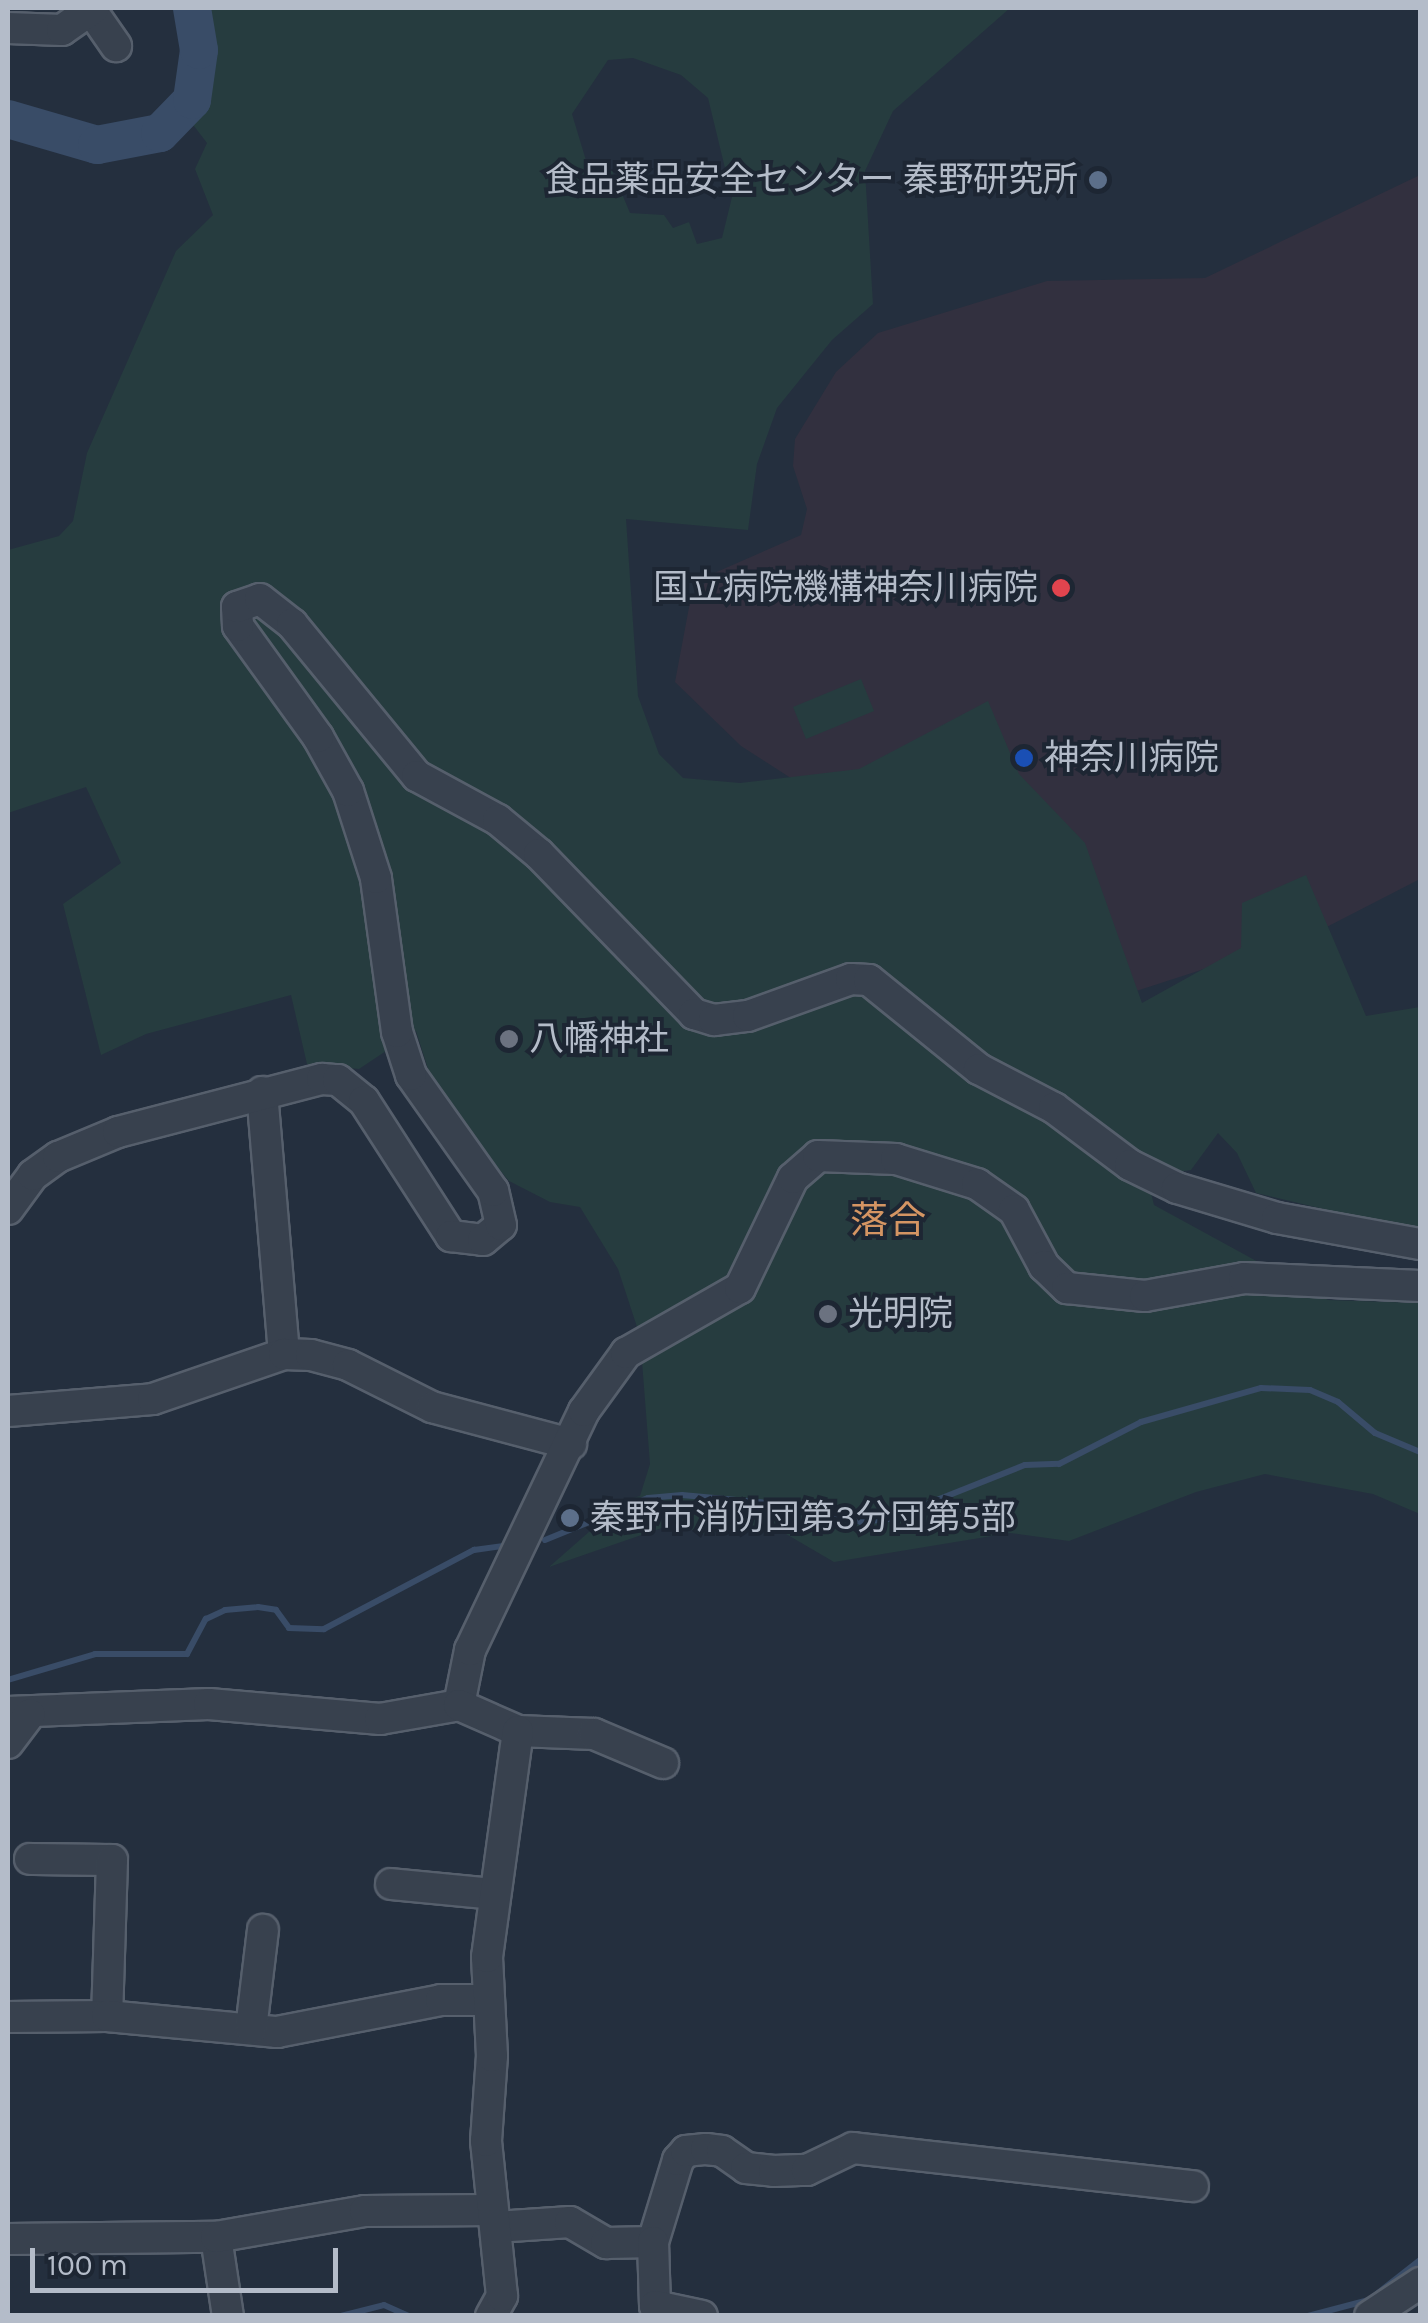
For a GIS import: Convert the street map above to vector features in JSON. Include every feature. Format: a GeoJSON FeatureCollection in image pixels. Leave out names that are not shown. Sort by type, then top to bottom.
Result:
{"type":"FeatureCollection","features":[{"type":"Feature","properties":{"kind":"street"},"geometry":{"type":"LineString","coordinates":[[8,28],[62,30],[92,9],[116,46]]}},
{"type":"Feature","properties":{"kind":"street"},"geometry":{"type":"LineString","coordinates":[[8,1210],[33,1175],[58,1157],[118,1132],[262,1092],[338,1080],[364,1101],[452,1236],[484,1240],[500,1225],[493,1191],[411,1076],[397,1032],[376,878],[348,791],[318,736],[238,626],[236,607],[260,599],[292,624],[417,776],[498,820],[539,854],[694,1014],[714,1020],[748,1016],[851,979],[869,980],[979,1070],[1054,1108],[1130,1165],[1177,1188],[1278,1218],[1420,1244]]}},
{"type":"Feature","properties":{"kind":"street"},"geometry":{"type":"LineString","coordinates":[[262,1092],[284,1354]]}},
{"type":"Feature","properties":{"kind":"street"},"geometry":{"type":"LineString","coordinates":[[458,1705],[470,1650],[572,1444],[584,1412],[626,1353],[740,1288],[793,1178],[818,1156],[896,1160],[977,1184],[1014,1210],[1044,1266],[1067,1288],[1146,1296],[1244,1278],[1420,1286]]}},
{"type":"Feature","properties":{"kind":"street"},"geometry":{"type":"LineString","coordinates":[[8,1411],[153,1400],[284,1354],[348,1365],[432,1407],[572,1444]]}},
{"type":"Feature","properties":{"kind":"street"},"geometry":{"type":"LineString","coordinates":[[491,1420],[584,1412]]}},
{"type":"Feature","properties":{"kind":"street"},"geometry":{"type":"LineString","coordinates":[[8,1743],[19,1713],[209,1704],[380,1719],[458,1705],[518,1731],[594,1734],[663,1763]]}},
{"type":"Feature","properties":{"kind":"street"},"geometry":{"type":"LineString","coordinates":[[491,2316],[502,2296],[494,2219],[489,2000],[494,1894],[518,1731]]}},
{"type":"Feature","properties":{"kind":"street"},"geometry":{"type":"LineString","coordinates":[[30,1859],[122,1860],[107,2016]]}},
{"type":"Feature","properties":{"kind":"street"},"geometry":{"type":"LineString","coordinates":[[391,1884],[494,1894]]}},
{"type":"Feature","properties":{"kind":"street"},"geometry":{"type":"LineString","coordinates":[[251,2029],[262,1930]]}},
{"type":"Feature","properties":{"kind":"street"},"geometry":{"type":"LineString","coordinates":[[8,2017],[107,2016],[277,2032],[441,2000],[489,2000]]}},
{"type":"Feature","properties":{"kind":"street"},"geometry":{"type":"LineString","coordinates":[[700,2315],[655,2306],[653,2242],[678,2160],[696,2150],[722,2151],[746,2168],[774,2172],[806,2170],[853,2148],[1194,2186]]}},
{"type":"Feature","properties":{"kind":"street"},"geometry":{"type":"LineString","coordinates":[[8,2239],[216,2237],[365,2211],[570,2222],[606,2243],[653,2242]]}},
{"type":"Feature","properties":{"kind":"street"},"geometry":{"type":"LineString","coordinates":[[216,2237],[228,2316]]}},
{"type":"Feature","properties":{"kind":"street"},"geometry":{"type":"LineString","coordinates":[[1370,2316],[1420,2283]]}},
{"type":"Feature","properties":{"kind":"shaded area","name":"国立病院機構神奈川病院"},"geometry":{"type":"Polygon","coordinates":[[[1420,175],[1420,879],[1315,933],[1127,994],[741,746],[675,682],[690,602],[712,574],[801,535],[807,509],[793,466],[795,439],[836,372],[878,333],[1047,281],[1205,278],[1420,175]]]}},
{"type":"Feature","properties":{"kind":"green space"},"geometry":{"type":"Polygon","coordinates":[[[163,8],[1010,8],[893,111],[865,171],[873,304],[832,340],[777,408],[757,464],[748,530],[626,519],[638,696],[659,754],[683,778],[740,783],[859,769],[988,701],[1019,774],[1085,843],[1142,1003],[1241,948],[1242,903],[1306,875],[1366,1016],[1420,1007],[1420,1232],[1256,1193],[1237,1153],[1218,1133],[1191,1170],[1147,1177],[1154,1205],[1328,1300],[1420,1303],[1420,1514],[1373,1494],[1265,1474],[1196,1492],[1069,1541],[1010,1533],[834,1562],[774,1527],[702,1534],[676,1523],[549,1567],[598,1524],[601,1507],[640,1496],[650,1464],[640,1336],[618,1269],[580,1207],[550,1202],[509,1181],[436,1094],[416,1031],[359,1069],[307,1064],[291,995],[146,1034],[101,1055],[63,904],[121,863],[86,787],[8,813],[8,550],[59,536],[73,521],[87,453],[176,251],[213,215],[195,169],[207,143],[174,100],[185,70],[181,11],[163,8]],[[633,58],[608,60],[572,114],[591,177],[612,170],[630,213],[664,215],[673,228],[689,222],[697,244],[722,238],[732,197],[708,98],[681,75],[633,58]]]}},
{"type":"Feature","properties":{"kind":"green space"},"geometry":{"type":"Polygon","coordinates":[[[861,679],[874,711],[806,739],[793,707],[861,679]]]}},
{"type":"Feature","properties":{"kind":"waterway"},"geometry":{"type":"LineString","coordinates":[[8,119],[97,145],[160,133],[192,100],[199,50],[192,8]]}},
{"type":"Feature","properties":{"kind":"waterway"},"geometry":{"type":"LineString","coordinates":[[545,1540],[648,1498],[682,1495],[811,1507],[861,1522],[889,1519],[1025,1465],[1059,1464],[1141,1422],[1261,1388],[1310,1390],[1338,1402],[1375,1433],[1420,1452]]}},
{"type":"Feature","properties":{"kind":"waterway"},"geometry":{"type":"LineString","coordinates":[[8,1680],[95,1654],[187,1654],[206,1619],[225,1610],[276,1610],[289,1628],[324,1629],[474,1550],[502,1546]]}},
{"type":"Feature","properties":{"kind":"waterway"},"geometry":{"type":"LineString","coordinates":[[1308,2316],[1369,2300],[1420,2260]]}},
{"type":"Feature","properties":{"kind":"waterway"},"geometry":{"type":"LineString","coordinates":[[341,2316],[384,2305],[409,2316]]}},
{"type":"Feature","properties":{"kind":"place","name":"食品薬品安全センター 秦野研究所"},"geometry":{"type":"Point","coordinates":[1098,180]}},
{"type":"Feature","properties":{"kind":"place","name":"国立病院機構神奈川病院"},"geometry":{"type":"Point","coordinates":[1061,588]}},
{"type":"Feature","properties":{"kind":"place","name":"神奈川病院"},"geometry":{"type":"Point","coordinates":[1024,758]}},
{"type":"Feature","properties":{"kind":"place","name":"八幡神社"},"geometry":{"type":"Point","coordinates":[509,1039]}},
{"type":"Feature","properties":{"kind":"place","name":"光明院"},"geometry":{"type":"Point","coordinates":[828,1314]}},
{"type":"Feature","properties":{"kind":"place","name":"秦野市消防団第3分団第5部"},"geometry":{"type":"Point","coordinates":[570,1518]}},
{"type":"Feature","properties":{"kind":"district","name":"落合"},"geometry":{"type":"Point","coordinates":[888,1221]}}]}
